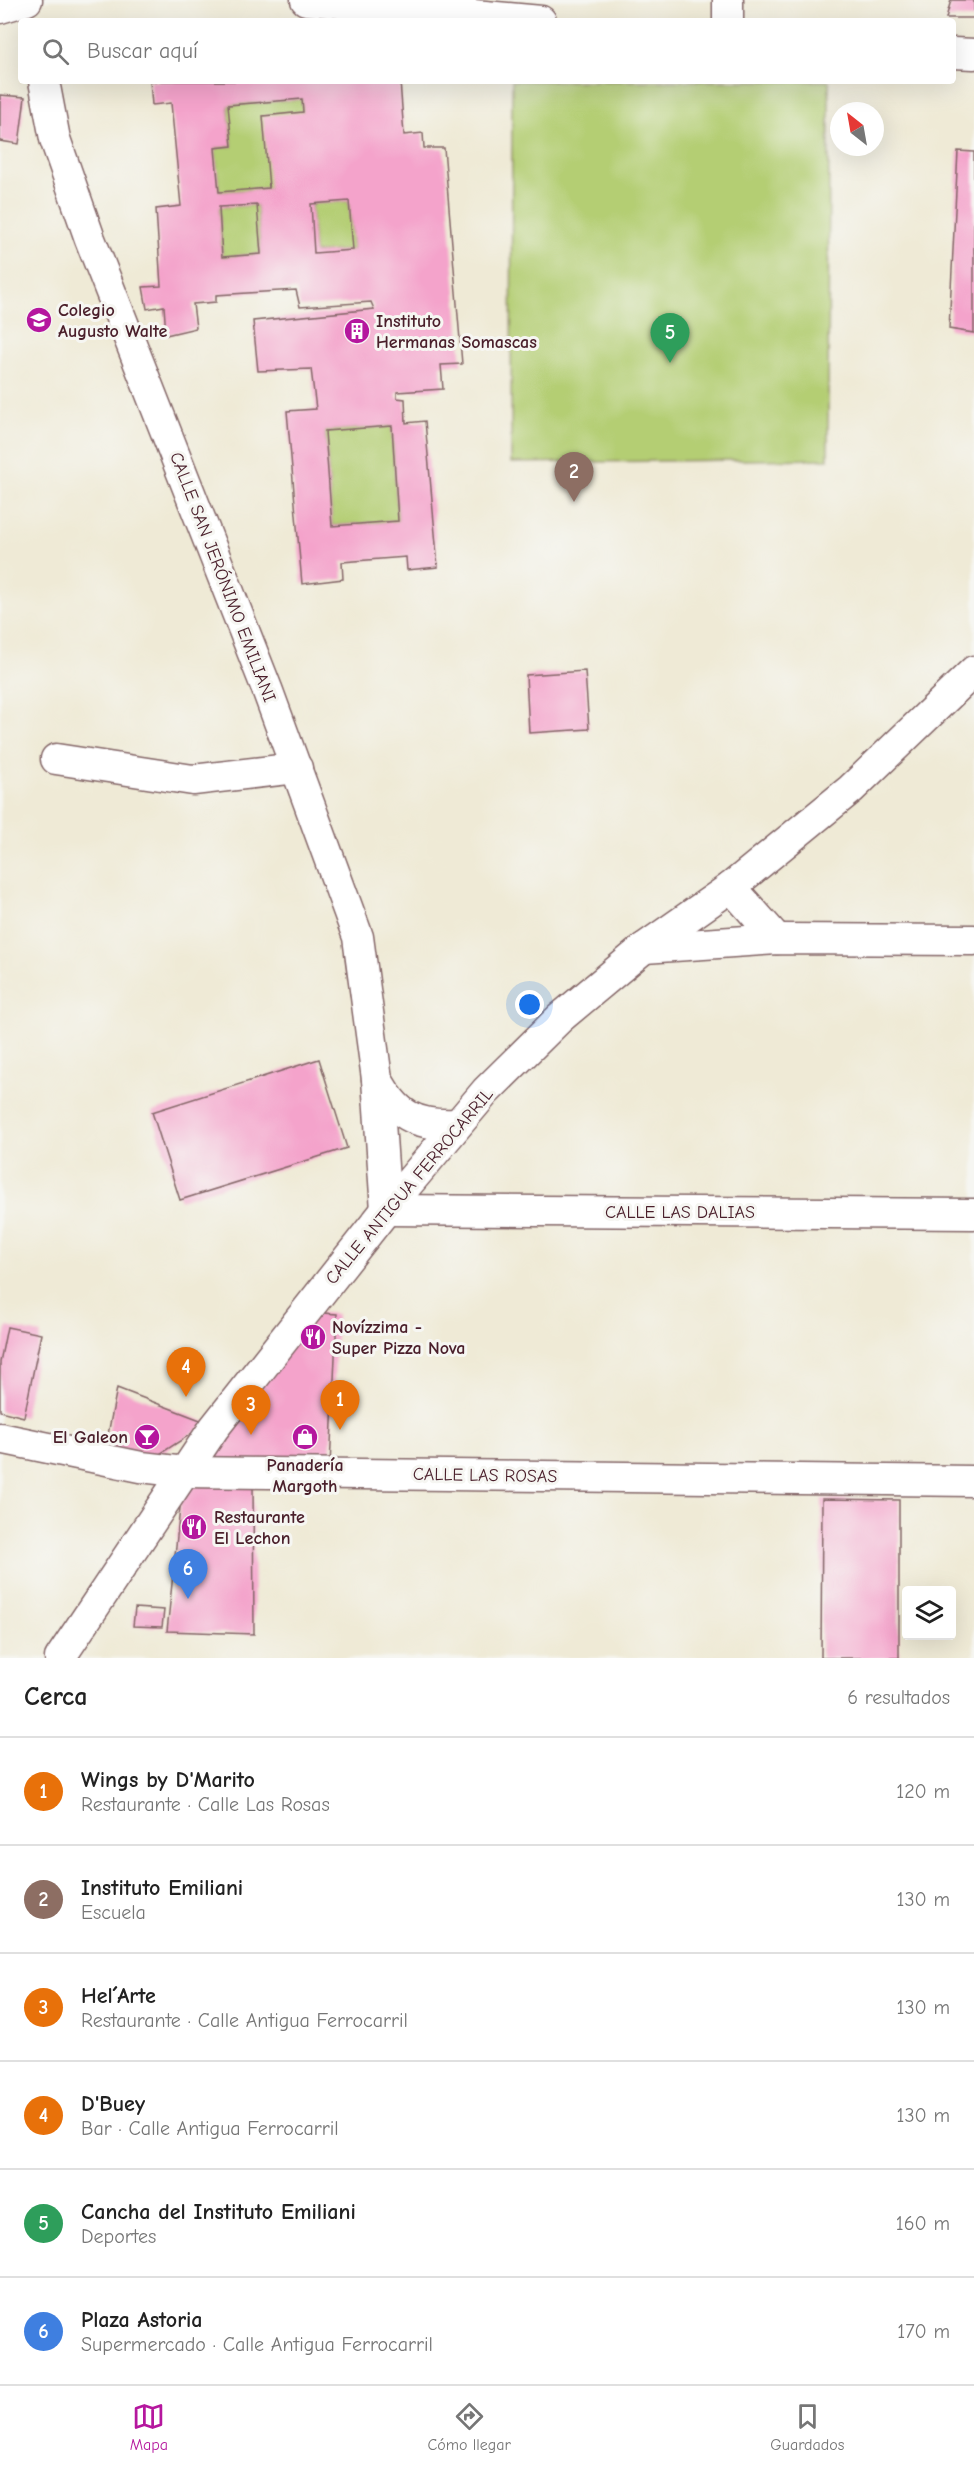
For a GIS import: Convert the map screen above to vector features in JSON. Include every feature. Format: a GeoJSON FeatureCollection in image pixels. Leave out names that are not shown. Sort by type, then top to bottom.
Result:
{"type":"FeatureCollection","features":[{"type":"Feature","properties":{"kind":"street"},"geometry":{"type":"LineString","coordinates":[[0,8],[28,0],[32,18]]}},
{"type":"Feature","properties":{"kind":"street"},"geometry":{"type":"LineString","coordinates":[[306,0],[404,4],[518,18]]}},
{"type":"Feature","properties":{"kind":"street"},"geometry":{"type":"LineString","coordinates":[[728,0],[728,18]]}},
{"type":"Feature","properties":{"kind":"street"},"geometry":{"type":"LineString","coordinates":[[956,53],[974,54]]}},
{"type":"Feature","properties":{"kind":"street","name":"CALLE SAN JERÓNIMO EMILIANI"},"geometry":{"type":"LineString","coordinates":[[45,84],[55,139],[90,238],[297,768],[358,936],[377,1079],[386,1210]]}},
{"type":"Feature","properties":{"kind":"street","name":"CALLE ANTIGUA FERROCARRIL"},"geometry":{"type":"LineString","coordinates":[[60,1658],[214,1428],[456,1124],[560,1018],[644,948],[731,887],[851,789],[974,670]]}},
{"type":"Feature","properties":{"kind":"street"},"geometry":{"type":"LineString","coordinates":[[56,759],[193,780],[297,768]]}},
{"type":"Feature","properties":{"kind":"street"},"geometry":{"type":"LineString","coordinates":[[731,887],[777,939]]}},
{"type":"Feature","properties":{"kind":"street"},"geometry":{"type":"LineString","coordinates":[[644,948],[777,939],[974,940]]}},
{"type":"Feature","properties":{"kind":"street","name":"CALLE SAN JERÓNIMO EMILIANI"},"geometry":{"type":"LineString","coordinates":[[377,1079],[386,1097],[401,1113],[419,1122],[435,1125],[456,1124]]}},
{"type":"Feature","properties":{"kind":"street","name":"CALLE LAS DALIAS"},"geometry":{"type":"LineString","coordinates":[[386,1210],[974,1215]]}},
{"type":"Feature","properties":{"kind":"street","name":"CALLE LAS ROSAS"},"geometry":{"type":"LineString","coordinates":[[0,1438],[141,1467],[185,1472],[974,1481]]}},
{"type":"Feature","properties":{"kind":"green space"},"geometry":{"type":"Polygon","coordinates":[[[512,84],[829,84],[828,459],[511,463],[512,84]]]}},
{"type":"Feature","properties":{"kind":"green space"},"geometry":{"type":"Polygon","coordinates":[[[302,99],[303,112],[269,188],[219,192],[215,148],[232,146],[228,105],[302,99]]]}},
{"type":"Feature","properties":{"kind":"green space"},"geometry":{"type":"Polygon","coordinates":[[[349,201],[353,250],[314,253],[311,204],[349,201]]]}},
{"type":"Feature","properties":{"kind":"green space"},"geometry":{"type":"Polygon","coordinates":[[[257,205],[261,254],[222,257],[219,207],[257,205]]]}},
{"type":"Feature","properties":{"kind":"green space"},"geometry":{"type":"Polygon","coordinates":[[[392,426],[398,521],[332,526],[325,431],[392,426]]]}},
{"type":"Feature","properties":{"kind":"building"},"geometry":{"type":"Polygon","coordinates":[[[951,0],[974,0],[974,18],[946,18],[951,0]]]}},
{"type":"Feature","properties":{"kind":"building","name":"Instituto Hermanas Somascas"},"geometry":{"type":"Polygon","coordinates":[[[150,84],[400,84],[404,135],[423,133],[424,148],[444,148],[462,364],[441,365],[443,389],[397,392],[397,398],[405,399],[406,423],[425,421],[438,567],[407,570],[406,557],[342,562],[343,579],[302,584],[287,411],[316,409],[311,369],[258,371],[253,321],[374,309],[371,302],[300,307],[296,290],[216,295],[216,302],[193,304],[196,328],[166,335],[164,306],[147,309],[143,287],[161,286],[156,209],[181,206],[171,103],[152,105],[150,84]],[[302,99],[228,105],[232,146],[215,148],[219,192],[269,188],[263,116],[303,112],[302,99]],[[349,201],[311,204],[314,253],[353,250],[349,201]],[[257,205],[219,207],[222,257],[261,254],[257,205]],[[392,426],[325,431],[332,526],[398,521],[392,426]]]}},
{"type":"Feature","properties":{"kind":"building"},"geometry":{"type":"Polygon","coordinates":[[[0,95],[25,97],[19,144],[0,141],[0,95]]]}},
{"type":"Feature","properties":{"kind":"building"},"geometry":{"type":"Polygon","coordinates":[[[958,151],[974,152],[974,333],[949,329],[958,151]]]}},
{"type":"Feature","properties":{"kind":"building"},"geometry":{"type":"Polygon","coordinates":[[[585,671],[589,729],[529,733],[526,675],[585,671]]]}},
{"type":"Feature","properties":{"kind":"building"},"geometry":{"type":"Polygon","coordinates":[[[319,1059],[347,1148],[180,1200],[152,1112],[319,1059]]]}},
{"type":"Feature","properties":{"kind":"building"},"geometry":{"type":"Polygon","coordinates":[[[308,1312],[337,1314],[330,1466],[201,1464],[308,1312]]]}},
{"type":"Feature","properties":{"kind":"building"},"geometry":{"type":"Polygon","coordinates":[[[7,1327],[41,1334],[24,1417],[0,1411],[0,1362],[7,1327]]]}},
{"type":"Feature","properties":{"kind":"building","name":"El Galeon"},"geometry":{"type":"Polygon","coordinates":[[[117,1388],[208,1423],[149,1461],[105,1450],[117,1388]]]}},
{"type":"Feature","properties":{"kind":"building"},"geometry":{"type":"Polygon","coordinates":[[[213,1482],[253,1482],[254,1634],[167,1631],[182,1489],[213,1482]]]}},
{"type":"Feature","properties":{"kind":"building"},"geometry":{"type":"Polygon","coordinates":[[[822,1499],[899,1500],[899,1658],[821,1658],[822,1499]]]}},
{"type":"Feature","properties":{"kind":"building"},"geometry":{"type":"Polygon","coordinates":[[[135,1608],[164,1610],[162,1627],[133,1626],[135,1608]]]}},
{"type":"Feature","properties":{"kind":"place","name":"Colegio Augusto Walte"},"geometry":{"type":"Point","coordinates":[39,320]}},
{"type":"Feature","properties":{"kind":"place","name":"Instituto Hermanas Somascas"},"geometry":{"type":"Point","coordinates":[357,331]}},
{"type":"Feature","properties":{"kind":"place","name":"Cancha del Instituto Emiliani"},"geometry":{"type":"Point","coordinates":[670,363]}},
{"type":"Feature","properties":{"kind":"place","name":"Instituto Emiliani"},"geometry":{"type":"Point","coordinates":[574,502]}},
{"type":"Feature","properties":{"kind":"place","name":"Novízzima - Super Pizza Nova"},"geometry":{"type":"Point","coordinates":[313,1337]}},
{"type":"Feature","properties":{"kind":"place","name":"D'Buey"},"geometry":{"type":"Point","coordinates":[186,1397]}},
{"type":"Feature","properties":{"kind":"place","name":"Wings by D'Marito"},"geometry":{"type":"Point","coordinates":[340,1430]}},
{"type":"Feature","properties":{"kind":"place","name":"Hel´Arte"},"geometry":{"type":"Point","coordinates":[251,1435]}},
{"type":"Feature","properties":{"kind":"place","name":"El Galeon"},"geometry":{"type":"Point","coordinates":[147,1437]}},
{"type":"Feature","properties":{"kind":"place","name":"Panadería Margoth"},"geometry":{"type":"Point","coordinates":[305,1437]}},
{"type":"Feature","properties":{"kind":"place","name":"Restaurante El Lechon"},"geometry":{"type":"Point","coordinates":[194,1527]}},
{"type":"Feature","properties":{"kind":"place","name":"Plaza Astoria"},"geometry":{"type":"Point","coordinates":[188,1599]}}]}
